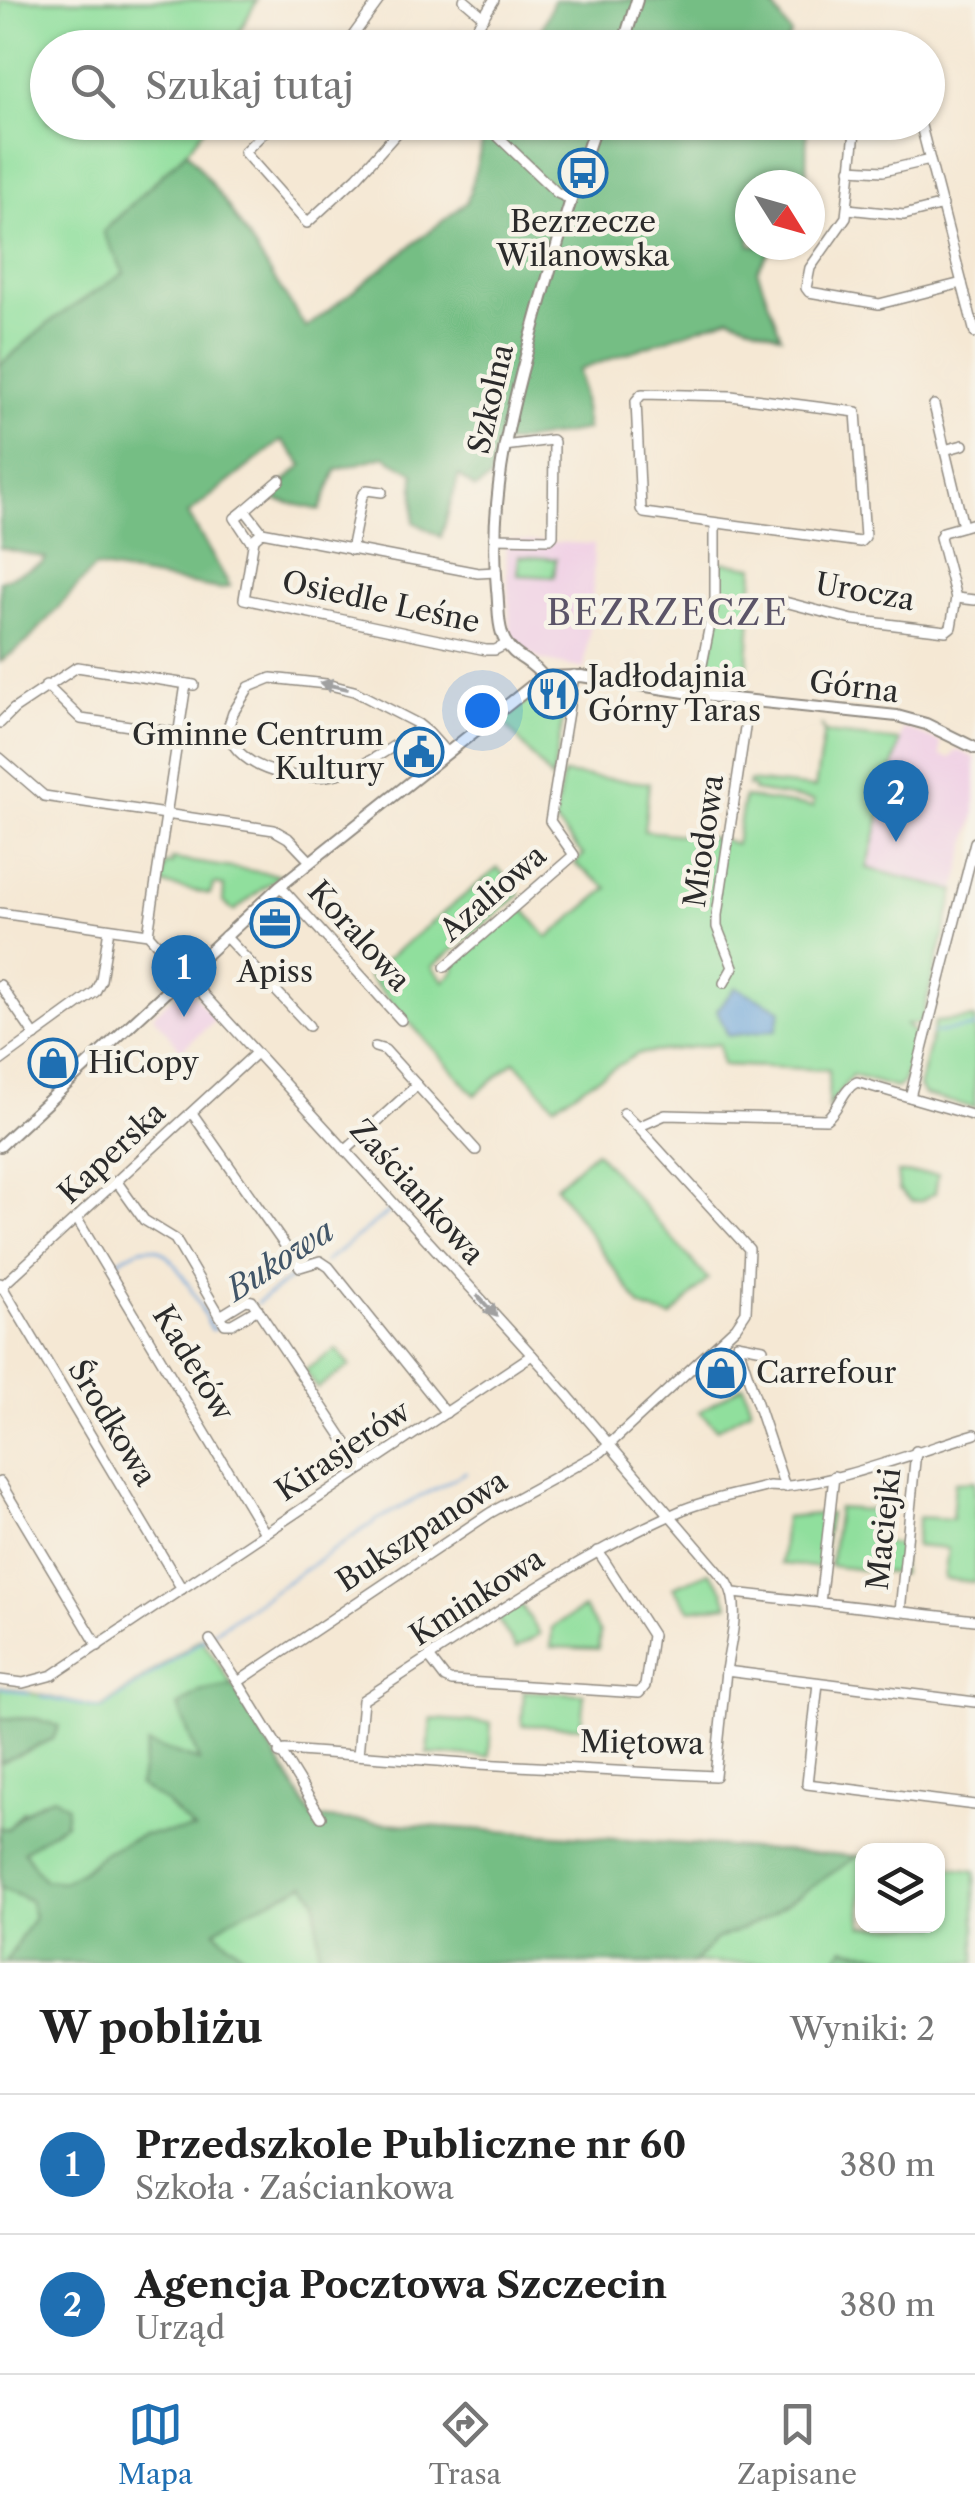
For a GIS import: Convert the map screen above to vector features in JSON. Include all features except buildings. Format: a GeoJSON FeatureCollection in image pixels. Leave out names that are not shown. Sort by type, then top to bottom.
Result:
{"type":"FeatureCollection","features":[{"type":"Feature","properties":{"kind":"street"},"geometry":{"type":"LineString","coordinates":[[357,30],[379,0]]}},
{"type":"Feature","properties":{"kind":"street"},"geometry":{"type":"LineString","coordinates":[[464,0],[484,17]]}},
{"type":"Feature","properties":{"kind":"street"},"geometry":{"type":"LineString","coordinates":[[476,30],[494,0]]}},
{"type":"Feature","properties":{"kind":"street"},"geometry":{"type":"LineString","coordinates":[[628,30],[638,0]]}},
{"type":"Feature","properties":{"kind":"street"},"geometry":{"type":"LineString","coordinates":[[256,140],[244,152],[308,224],[391,140]]}},
{"type":"Feature","properties":{"kind":"street"},"geometry":{"type":"LineString","coordinates":[[502,140],[557,193],[570,199]]}},
{"type":"Feature","properties":{"kind":"street","name":"Szkolna"},"geometry":{"type":"LineString","coordinates":[[506,644],[500,624],[494,538],[504,446],[570,199],[590,140]]}},
{"type":"Feature","properties":{"kind":"street"},"geometry":{"type":"LineString","coordinates":[[854,140],[848,209],[844,221],[809,271],[809,292],[879,304],[962,283]]}},
{"type":"Feature","properties":{"kind":"street"},"geometry":{"type":"LineString","coordinates":[[925,140],[975,332]]}},
{"type":"Feature","properties":{"kind":"street"},"geometry":{"type":"LineString","coordinates":[[850,170],[881,171],[930,160]]}},
{"type":"Feature","properties":{"kind":"street"},"geometry":{"type":"LineString","coordinates":[[848,209],[899,215],[944,205]]}},
{"type":"Feature","properties":{"kind":"street"},"geometry":{"type":"LineString","coordinates":[[642,394],[731,396],[856,412],[866,529],[860,542],[715,524],[644,514],[641,509],[636,401],[642,394]]}},
{"type":"Feature","properties":{"kind":"street"},"geometry":{"type":"LineString","coordinates":[[934,405],[962,526]]}},
{"type":"Feature","properties":{"kind":"street"},"geometry":{"type":"LineString","coordinates":[[494,538],[554,536],[554,442],[504,446]]}},
{"type":"Feature","properties":{"kind":"street"},"geometry":{"type":"LineString","coordinates":[[944,450],[963,445]]}},
{"type":"Feature","properties":{"kind":"street","name":"Osiedle Leśne"},"geometry":{"type":"LineString","coordinates":[[280,480],[245,510],[258,536],[244,599],[486,650],[506,644]]}},
{"type":"Feature","properties":{"kind":"street","name":"Osiedle Leśne"},"geometry":{"type":"LineString","coordinates":[[351,550],[362,496],[367,490],[382,492]]}},
{"type":"Feature","properties":{"kind":"street"},"geometry":{"type":"LineString","coordinates":[[956,598],[940,537],[943,532],[975,523]]}},
{"type":"Feature","properties":{"kind":"street"},"geometry":{"type":"LineString","coordinates":[[696,695],[715,599],[715,524]]}},
{"type":"Feature","properties":{"kind":"street","name":"Osiedle Leśne"},"geometry":{"type":"LineString","coordinates":[[258,536],[496,572]]}},
{"type":"Feature","properties":{"kind":"street","name":"Urocza"},"geometry":{"type":"LineString","coordinates":[[782,601],[853,620],[946,631],[951,627],[956,598],[975,600]]}},
{"type":"Feature","properties":{"kind":"street"},"geometry":{"type":"LineString","coordinates":[[506,644],[543,677]]}},
{"type":"Feature","properties":{"kind":"street"},"geometry":{"type":"LineString","coordinates":[[0,724],[72,669],[82,667],[190,684],[178,733],[148,934],[0,913]]}},
{"type":"Feature","properties":{"kind":"street","name":"Górna"},"geometry":{"type":"LineString","coordinates":[[543,677],[574,675],[696,695],[910,718],[975,748]]}},
{"type":"Feature","properties":{"kind":"street","name":"Azaliowa"},"geometry":{"type":"LineString","coordinates":[[445,968],[574,855],[550,821],[574,675]]}},
{"type":"Feature","properties":{"kind":"street","name":"Koralowa"},"geometry":{"type":"LineString","coordinates":[[0,1146],[280,886],[543,677]]}},
{"type":"Feature","properties":{"kind":"street"},"geometry":{"type":"LineString","coordinates":[[422,727],[354,768],[320,776],[286,773],[250,762],[235,748],[228,731],[231,717],[246,692],[271,678],[354,691],[422,727],[446,752]]}},
{"type":"Feature","properties":{"kind":"street"},"geometry":{"type":"LineString","coordinates":[[46,686],[81,719],[178,733]]}},
{"type":"Feature","properties":{"kind":"street","name":"Miodowa"},"geometry":{"type":"LineString","coordinates":[[724,983],[733,967],[716,927],[717,915],[748,701]]}},
{"type":"Feature","properties":{"kind":"street"},"geometry":{"type":"LineString","coordinates":[[409,734],[410,720]]}},
{"type":"Feature","properties":{"kind":"street"},"geometry":{"type":"LineString","coordinates":[[0,758],[44,796],[274,830],[288,838],[310,861]]}},
{"type":"Feature","properties":{"kind":"street"},"geometry":{"type":"LineString","coordinates":[[899,1107],[975,842]]}},
{"type":"Feature","properties":{"kind":"street","name":"Koralowa"},"geometry":{"type":"LineString","coordinates":[[280,886],[401,1020]]}},
{"type":"Feature","properties":{"kind":"street"},"geometry":{"type":"LineString","coordinates":[[0,1061],[95,992],[101,980],[110,930]]}},
{"type":"Feature","properties":{"kind":"street","name":"Zaściankowa"},"geometry":{"type":"LineString","coordinates":[[148,934],[611,1444]]}},
{"type":"Feature","properties":{"kind":"street"},"geometry":{"type":"LineString","coordinates":[[225,936],[309,1026]]}},
{"type":"Feature","properties":{"kind":"street"},"geometry":{"type":"LineString","coordinates":[[0,985],[36,1036]]}},
{"type":"Feature","properties":{"kind":"street"},"geometry":{"type":"LineString","coordinates":[[375,1046],[385,1050],[476,1150]]}},
{"type":"Feature","properties":{"kind":"street","name":"Kaperska"},"geometry":{"type":"LineString","coordinates":[[1,1286],[256,1053]]}},
{"type":"Feature","properties":{"kind":"street"},"geometry":{"type":"LineString","coordinates":[[624,1112],[638,1128],[665,1115],[826,1119],[849,1086],[857,1082],[975,1116]]}},
{"type":"Feature","properties":{"kind":"street"},"geometry":{"type":"LineString","coordinates":[[345,1151],[417,1085]]}},
{"type":"Feature","properties":{"kind":"street"},"geometry":{"type":"LineString","coordinates":[[192,1113],[300,1266],[323,1260],[329,1266],[446,1413]]}},
{"type":"Feature","properties":{"kind":"street","name":"Bukszpanowa"},"geometry":{"type":"LineString","coordinates":[[238,1682],[490,1513],[611,1444],[728,1335],[746,1312],[749,1249],[638,1128]]}},
{"type":"Feature","properties":{"kind":"street"},"geometry":{"type":"LineString","coordinates":[[117,1182],[144,1220],[175,1239],[228,1325],[258,1309],[363,1468]]}},
{"type":"Feature","properties":{"kind":"street","name":"Kadetów"},"geometry":{"type":"LineString","coordinates":[[77,1219],[265,1533]]}},
{"type":"Feature","properties":{"kind":"street","name":"Środkowa"},"geometry":{"type":"LineString","coordinates":[[1,1286],[182,1589]]}},
{"type":"Feature","properties":{"kind":"street"},"geometry":{"type":"LineString","coordinates":[[728,1335],[738,1346],[785,1487]]}},
{"type":"Feature","properties":{"kind":"street"},"geometry":{"type":"LineString","coordinates":[[738,1346],[763,1349]]}},
{"type":"Feature","properties":{"kind":"street","name":"Kirasjerów"},"geometry":{"type":"LineString","coordinates":[[0,1680],[23,1684],[47,1678],[532,1355]]}},
{"type":"Feature","properties":{"kind":"street","name":"Kminkowa"},"geometry":{"type":"LineString","coordinates":[[358,1756],[363,1700],[531,1588],[598,1551],[680,1511],[769,1486],[785,1487],[834,1476],[975,1434]]}},
{"type":"Feature","properties":{"kind":"street"},"geometry":{"type":"LineString","coordinates":[[611,1444],[734,1593],[726,1671],[975,1702]]}},
{"type":"Feature","properties":{"kind":"street","name":"Maciejki"},"geometry":{"type":"LineString","coordinates":[[900,1611],[916,1451]]}},
{"type":"Feature","properties":{"kind":"street","name":"Maciejki"},"geometry":{"type":"LineString","coordinates":[[820,1604],[834,1476]]}},
{"type":"Feature","properties":{"kind":"street"},"geometry":{"type":"LineString","coordinates":[[0,1482],[98,1646]]}},
{"type":"Feature","properties":{"kind":"street"},"geometry":{"type":"LineString","coordinates":[[430,1657],[445,1678],[452,1681],[639,1693],[645,1686],[652,1635],[598,1551]]}},
{"type":"Feature","properties":{"kind":"street","name":"Maciejki"},"geometry":{"type":"LineString","coordinates":[[734,1593],[975,1620]]}},
{"type":"Feature","properties":{"kind":"street"},"geometry":{"type":"LineString","coordinates":[[210,1640],[320,1817]]}},
{"type":"Feature","properties":{"kind":"street","name":"Miętowa"},"geometry":{"type":"LineString","coordinates":[[279,1753],[285,1750],[715,1776],[726,1671]]}},
{"type":"Feature","properties":{"kind":"street"},"geometry":{"type":"LineString","coordinates":[[818,1682],[808,1784],[975,1805]]}},
{"type":"Feature","properties":{"kind":"shaded area"},"geometry":{"type":"Polygon","coordinates":[[[505,540],[594,544],[592,612],[584,669],[542,660],[521,649],[511,638],[505,540]]]}},
{"type":"Feature","properties":{"kind":"shaded area"},"geometry":{"type":"Polygon","coordinates":[[[903,728],[940,742],[941,756],[951,758],[960,751],[975,758],[975,814],[955,891],[866,868],[903,728]]]}},
{"type":"Feature","properties":{"kind":"shaded area"},"geometry":{"type":"Polygon","coordinates":[[[183,988],[189,989],[215,1020],[181,1050],[153,1015],[183,988]]]}},
{"type":"Feature","properties":{"kind":"green space"},"geometry":{"type":"Polygon","coordinates":[[[0,0],[257,0],[240,30],[30,30],[30,140],[195,140],[103,232],[125,273],[54,319],[0,365],[0,0]]]}},
{"type":"Feature","properties":{"kind":"green space"},"geometry":{"type":"Polygon","coordinates":[[[554,0],[769,0],[788,30],[542,30],[554,0]]]}},
{"type":"Feature","properties":{"kind":"green space"},"geometry":{"type":"Polygon","coordinates":[[[483,140],[807,140],[806,170],[735,170],[735,260],[764,260],[757,270],[781,336],[730,317],[579,370],[587,430],[496,445],[490,479],[475,489],[459,475],[441,537],[414,522],[414,473],[384,456],[336,470],[320,510],[267,498],[303,465],[282,440],[188,514],[230,586],[220,589],[95,567],[27,642],[0,662],[0,581],[43,563],[46,558],[0,548],[0,365],[54,319],[124,273],[103,232],[187,151],[227,205],[306,328],[467,202],[483,140]]]}},
{"type":"Feature","properties":{"kind":"green space"},"geometry":{"type":"Polygon","coordinates":[[[519,556],[556,559],[554,577],[518,575],[519,556]]]}},
{"type":"Feature","properties":{"kind":"green space"},"geometry":{"type":"Polygon","coordinates":[[[720,562],[754,567],[746,692],[703,687],[719,615],[720,562]]]}},
{"type":"Feature","properties":{"kind":"green space"},"geometry":{"type":"Polygon","coordinates":[[[538,696],[544,707],[566,703],[552,780],[503,721],[529,698],[538,696]]]}},
{"type":"Feature","properties":{"kind":"green space"},"geometry":{"type":"Polygon","coordinates":[[[821,725],[826,733],[900,741],[867,868],[955,891],[921,1023],[906,1025],[916,1035],[903,1083],[896,1088],[852,1075],[828,1108],[829,1070],[722,1065],[719,1044],[637,1054],[554,1105],[515,1061],[475,1095],[367,975],[498,868],[520,894],[432,967],[444,981],[454,972],[455,964],[522,907],[548,938],[608,888],[575,864],[583,855],[554,821],[563,774],[649,783],[644,831],[736,844],[744,797],[813,807],[814,801],[753,791],[748,786],[749,781],[815,788],[824,731],[821,725]]]}},
{"type":"Feature","properties":{"kind":"green space"},"geometry":{"type":"Polygon","coordinates":[[[172,859],[280,875],[234,911],[223,902],[224,886],[214,884],[210,894],[161,884],[165,864],[172,864],[172,859]]]}},
{"type":"Feature","properties":{"kind":"green space"},"geometry":{"type":"Polygon","coordinates":[[[975,1018],[975,1108],[924,1095],[919,1087],[935,1022],[975,1018]]]}},
{"type":"Feature","properties":{"kind":"green space"},"geometry":{"type":"Polygon","coordinates":[[[595,1151],[708,1279],[671,1317],[641,1307],[556,1186],[595,1151]]]}},
{"type":"Feature","properties":{"kind":"green space"},"geometry":{"type":"Polygon","coordinates":[[[897,1173],[938,1174],[935,1193],[921,1201],[911,1201],[899,1190],[897,1173]]]}},
{"type":"Feature","properties":{"kind":"green space"},"geometry":{"type":"Polygon","coordinates":[[[337,1349],[350,1366],[317,1388],[305,1370],[337,1349]]]}},
{"type":"Feature","properties":{"kind":"green space"},"geometry":{"type":"Polygon","coordinates":[[[743,1385],[751,1409],[717,1429],[699,1412],[743,1385]]]}},
{"type":"Feature","properties":{"kind":"green space"},"geometry":{"type":"Polygon","coordinates":[[[975,1481],[975,1582],[944,1579],[948,1549],[915,1546],[919,1517],[952,1519],[955,1482],[975,1481]]]}},
{"type":"Feature","properties":{"kind":"green space"},"geometry":{"type":"Polygon","coordinates":[[[838,1508],[872,1510],[869,1540],[903,1545],[901,1574],[830,1566],[838,1508]]]}},
{"type":"Feature","properties":{"kind":"green space"},"geometry":{"type":"Polygon","coordinates":[[[830,1513],[821,1568],[781,1564],[785,1517],[830,1513]]]}},
{"type":"Feature","properties":{"kind":"green space"},"geometry":{"type":"Polygon","coordinates":[[[709,1572],[723,1589],[728,1605],[690,1610],[673,1587],[709,1572]]]}},
{"type":"Feature","properties":{"kind":"green space"},"geometry":{"type":"Polygon","coordinates":[[[520,1603],[540,1634],[516,1648],[497,1618],[520,1603]]]}},
{"type":"Feature","properties":{"kind":"green space"},"geometry":{"type":"Polygon","coordinates":[[[584,1608],[600,1633],[598,1649],[551,1647],[552,1627],[584,1608]]]}},
{"type":"Feature","properties":{"kind":"green space"},"geometry":{"type":"Polygon","coordinates":[[[201,1638],[233,1686],[200,1692],[199,1762],[139,1785],[196,1830],[142,1835],[105,1852],[63,1882],[44,1880],[24,1851],[36,1842],[23,1811],[8,1829],[0,1828],[0,1763],[53,1739],[38,1719],[0,1718],[0,1686],[100,1709],[201,1638]]]}},
{"type":"Feature","properties":{"kind":"green space"},"geometry":{"type":"Polygon","coordinates":[[[233,1686],[313,1818],[855,1857],[764,1919],[714,1941],[694,1963],[319,1963],[316,1899],[305,1884],[215,1931],[252,1963],[5,1963],[34,1917],[29,1900],[0,1888],[0,1828],[8,1829],[29,1809],[54,1797],[67,1806],[65,1823],[24,1851],[44,1880],[63,1882],[105,1852],[142,1835],[194,1830],[165,1802],[139,1786],[147,1744],[199,1761],[178,1706],[200,1692],[233,1686]]]}},
{"type":"Feature","properties":{"kind":"green space"},"geometry":{"type":"Polygon","coordinates":[[[524,1691],[584,1694],[581,1727],[522,1725],[524,1691]]]}},
{"type":"Feature","properties":{"kind":"green space"},"geometry":{"type":"Polygon","coordinates":[[[0,1718],[38,1719],[59,1726],[53,1739],[0,1763],[0,1718]]]}},
{"type":"Feature","properties":{"kind":"green space"},"geometry":{"type":"Polygon","coordinates":[[[431,1719],[491,1723],[489,1757],[428,1754],[431,1719]]]}},
{"type":"Feature","properties":{"kind":"green space"},"geometry":{"type":"Polygon","coordinates":[[[855,1857],[855,1933],[945,1933],[945,1867],[975,1871],[975,1963],[924,1963],[844,1948],[833,1963],[694,1963],[714,1941],[764,1919],[855,1857]]]}},
{"type":"Feature","properties":{"kind":"green space"},"geometry":{"type":"Polygon","coordinates":[[[306,1883],[316,1899],[319,1963],[252,1963],[214,1931],[235,1917],[306,1883]]]}},
{"type":"Feature","properties":{"kind":"green space"},"geometry":{"type":"Polygon","coordinates":[[[0,1888],[29,1900],[34,1917],[5,1963],[0,1963],[0,1888]]]}},
{"type":"Feature","properties":{"kind":"green space"},"geometry":{"type":"Polygon","coordinates":[[[844,1948],[924,1963],[833,1963],[844,1948]]]}},
{"type":"Feature","properties":{"kind":"water"},"geometry":{"type":"Polygon","coordinates":[[[736,987],[781,1010],[776,1030],[728,1036],[717,1010],[736,987]]]}},
{"type":"Feature","properties":{"kind":"waterway","name":"Bukowa"},"geometry":{"type":"LineString","coordinates":[[932,1033],[975,1027]]}},
{"type":"Feature","properties":{"kind":"waterway","name":"Bukowa"},"geometry":{"type":"LineString","coordinates":[[325,1262],[390,1211]]}},
{"type":"Feature","properties":{"kind":"waterway","name":"Bukowa"},"geometry":{"type":"LineString","coordinates":[[116,1263],[142,1249],[161,1251],[187,1282],[212,1330],[220,1326]]}},
{"type":"Feature","properties":{"kind":"waterway","name":"Bukowa"},"geometry":{"type":"LineString","coordinates":[[257,1303],[308,1269]]}},
{"type":"Feature","properties":{"kind":"waterway"},"geometry":{"type":"LineString","coordinates":[[41,1697],[102,1709],[377,1520],[466,1472]]}},
{"type":"Feature","properties":{"kind":"waterway"},"geometry":{"type":"LineString","coordinates":[[0,1687],[29,1694]]}},
{"type":"Feature","properties":{"kind":"place","name":"Bezrzecze Wilanowska"},"geometry":{"type":"Point","coordinates":[583,173]}},
{"type":"Feature","properties":{"kind":"place","name":"Jadłodajnia Górny Taras"},"geometry":{"type":"Point","coordinates":[553,694]}},
{"type":"Feature","properties":{"kind":"place","name":"Gminne Centrum Kultury"},"geometry":{"type":"Point","coordinates":[419,752]}},
{"type":"Feature","properties":{"kind":"place","name":"Agencja Pocztowa Szczecin"},"geometry":{"type":"Point","coordinates":[896,842]}},
{"type":"Feature","properties":{"kind":"place","name":"Apiss"},"geometry":{"type":"Point","coordinates":[275,923]}},
{"type":"Feature","properties":{"kind":"place","name":"Przedszkole Publiczne nr 60"},"geometry":{"type":"Point","coordinates":[184,1017]}},
{"type":"Feature","properties":{"kind":"place","name":"HiCopy"},"geometry":{"type":"Point","coordinates":[53,1063]}},
{"type":"Feature","properties":{"kind":"place","name":"Carrefour"},"geometry":{"type":"Point","coordinates":[721,1373]}},
{"type":"Feature","properties":{"kind":"district","name":"BEZRZECZE"},"geometry":{"type":"Point","coordinates":[668,613]}}]}
